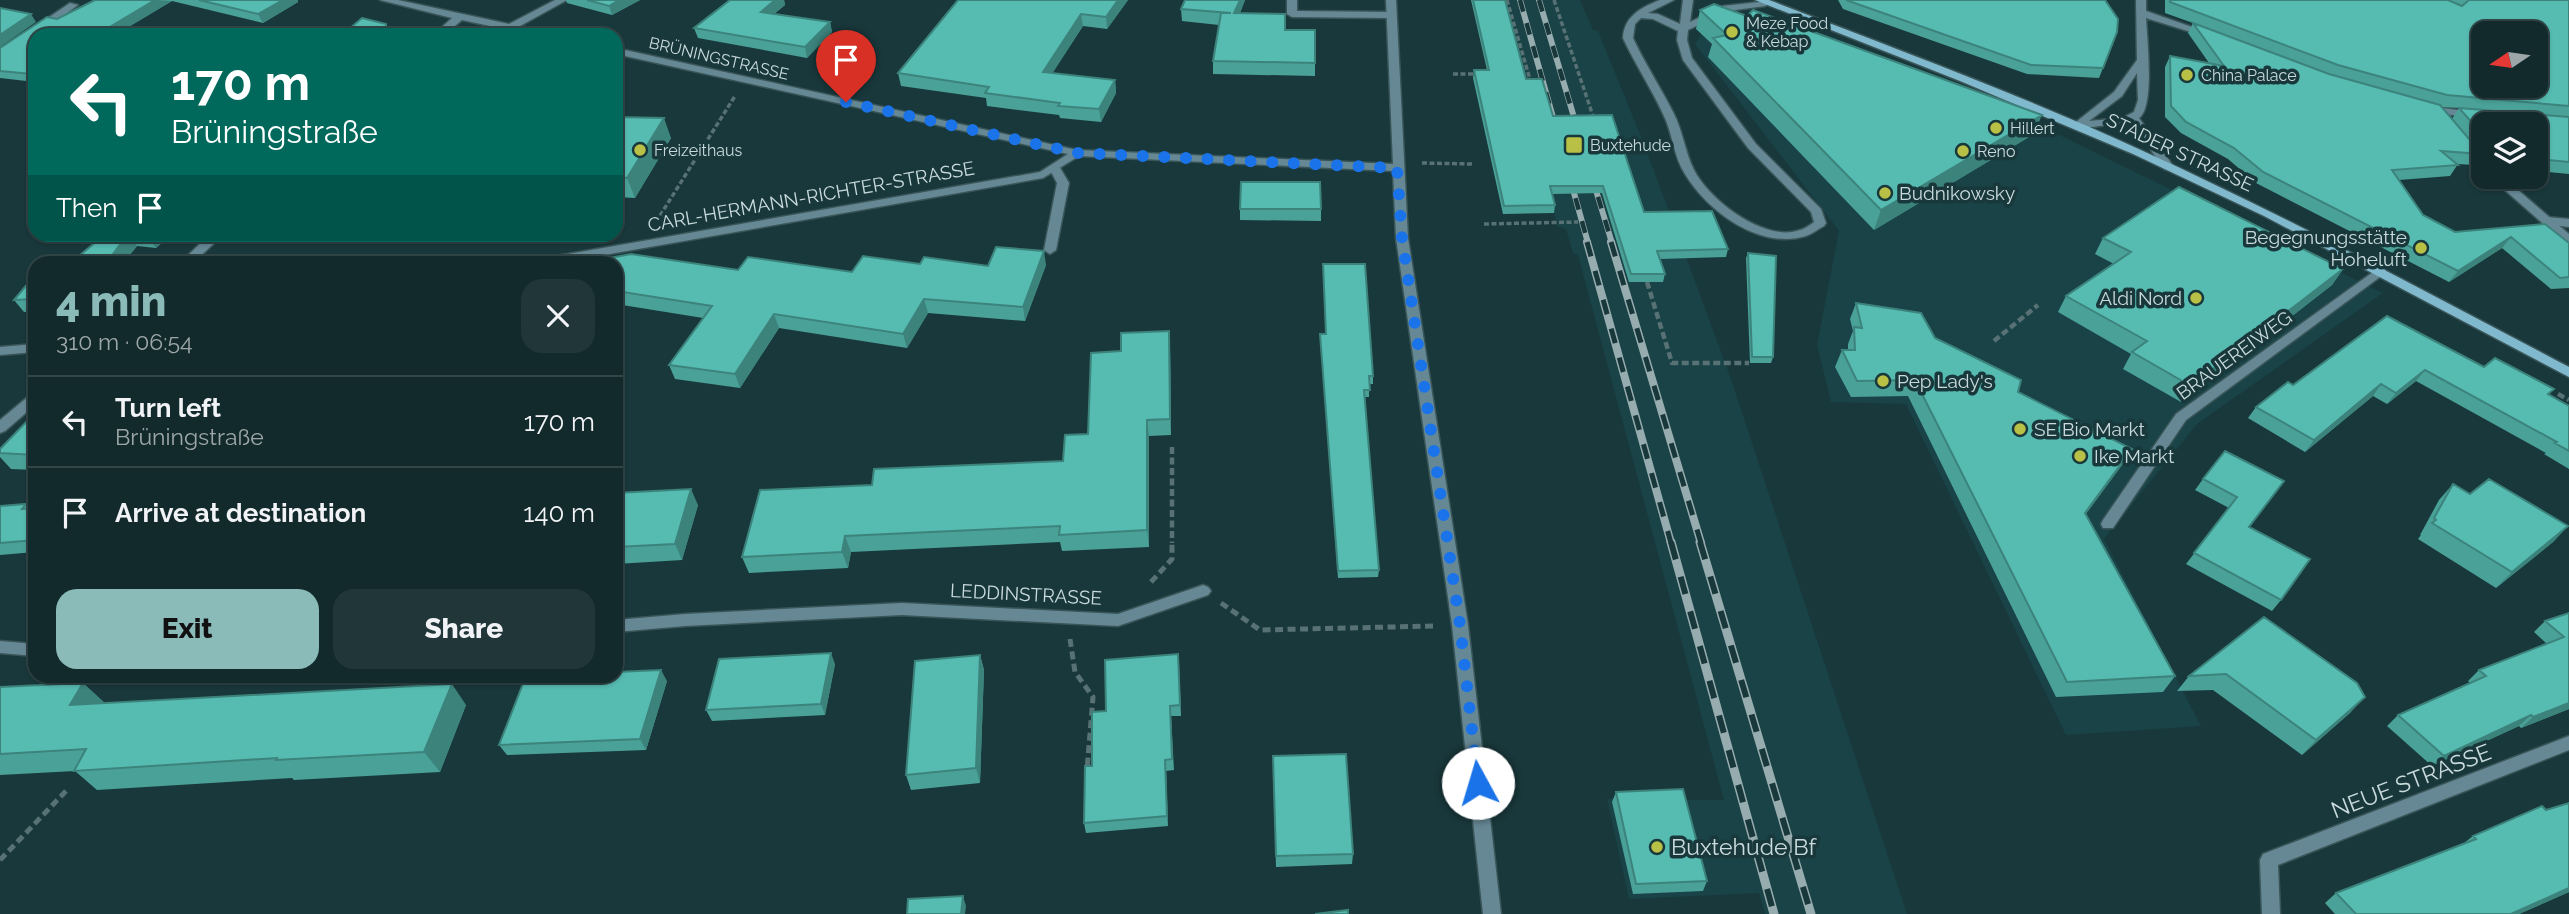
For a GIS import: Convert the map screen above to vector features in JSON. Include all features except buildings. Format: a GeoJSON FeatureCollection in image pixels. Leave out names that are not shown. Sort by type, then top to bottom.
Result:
{"type":"FeatureCollection","features":[{"type":"Feature","properties":{"kind":"street"},"geometry":{"type":"LineString","coordinates":[[385,0],[516,28]]}},
{"type":"Feature","properties":{"kind":"street"},"geometry":{"type":"LineString","coordinates":[[511,27],[562,0]]}},
{"type":"Feature","properties":{"kind":"street"},"geometry":{"type":"LineString","coordinates":[[1292,0],[1292,13],[1391,15]]}},
{"type":"Feature","properties":{"kind":"street"},"geometry":{"type":"LineString","coordinates":[[1391,0],[1402,238],[1460,625],[1492,914]]}},
{"type":"Feature","properties":{"kind":"street"},"geometry":{"type":"LineString","coordinates":[[1668,0],[1638,15],[1627,29],[1628,38],[1674,124],[1689,172],[1698,185],[1730,216],[1767,234],[1784,238],[1810,232],[1820,223],[1817,211],[1807,198],[1752,146],[1687,58],[1682,40],[1688,0]]}},
{"type":"Feature","properties":{"kind":"street"},"geometry":{"type":"LineString","coordinates":[[2076,125],[2105,124],[2134,118],[2142,109],[2141,0]]}},
{"type":"Feature","properties":{"kind":"street"},"geometry":{"type":"LineString","coordinates":[[1683,29],[1726,8],[1763,1]]}},
{"type":"Feature","properties":{"kind":"street","name":"STADER STRASSE"},"geometry":{"type":"LineString","coordinates":[[1763,1],[1965,79],[2168,167],[2380,271],[2569,373]]}},
{"type":"Feature","properties":{"kind":"street"},"geometry":{"type":"LineString","coordinates":[[40,28],[74,5]]}},
{"type":"Feature","properties":{"kind":"street"},"geometry":{"type":"LineString","coordinates":[[2141,13],[2214,37]]}},
{"type":"Feature","properties":{"kind":"street"},"geometry":{"type":"LineString","coordinates":[[1638,15],[1655,16],[1683,29]]}},
{"type":"Feature","properties":{"kind":"street"},"geometry":{"type":"LineString","coordinates":[[446,28],[459,16]]}},
{"type":"Feature","properties":{"kind":"street","name":"BRÜNINGSTRASSE"},"geometry":{"type":"LineString","coordinates":[[623,53],[1077,153],[1397,165]]}},
{"type":"Feature","properties":{"kind":"street"},"geometry":{"type":"LineString","coordinates":[[2076,125],[2118,94],[2140,62]]}},
{"type":"Feature","properties":{"kind":"street"},"geometry":{"type":"LineString","coordinates":[[2414,105],[2442,117],[2471,116]]}},
{"type":"Feature","properties":{"kind":"street"},"geometry":{"type":"LineString","coordinates":[[2134,118],[2168,167]]}},
{"type":"Feature","properties":{"kind":"street"},"geometry":{"type":"LineString","coordinates":[[2458,139],[2471,153]]}},
{"type":"Feature","properties":{"kind":"street","name":"CARL-HERMANN-RICHTER-STRASSE"},"geometry":{"type":"LineString","coordinates":[[581,256],[1043,175],[1077,153]]}},
{"type":"Feature","properties":{"kind":"street"},"geometry":{"type":"LineString","coordinates":[[1050,250],[1063,183],[1055,168]]}},
{"type":"Feature","properties":{"kind":"street"},"geometry":{"type":"LineString","coordinates":[[2510,189],[2569,240]]}},
{"type":"Feature","properties":{"kind":"street"},"geometry":{"type":"LineString","coordinates":[[2547,221],[2569,223]]}},
{"type":"Feature","properties":{"kind":"street"},"geometry":{"type":"LineString","coordinates":[[194,256],[209,242]]}},
{"type":"Feature","properties":{"kind":"street","name":"BRAUEREIWEG"},"geometry":{"type":"LineString","coordinates":[[2108,524],[2181,417],[2380,271]]}},
{"type":"Feature","properties":{"kind":"street"},"geometry":{"type":"LineString","coordinates":[[0,351],[28,349]]}},
{"type":"Feature","properties":{"kind":"street"},"geometry":{"type":"LineString","coordinates":[[0,428],[28,404]]}},
{"type":"Feature","properties":{"kind":"street","name":"LEDDINSTRASSE"},"geometry":{"type":"LineString","coordinates":[[623,625],[902,610],[1118,620],[1203,590]]}},
{"type":"Feature","properties":{"kind":"street"},"geometry":{"type":"LineString","coordinates":[[0,647],[28,649]]}},
{"type":"Feature","properties":{"kind":"street","name":"NEUE STRASSE"},"geometry":{"type":"LineString","coordinates":[[2271,914],[2269,860],[2569,743]]}},
{"type":"Feature","properties":{"kind":"path"},"geometry":{"type":"LineString","coordinates":[[1507,0],[1532,87]]}},
{"type":"Feature","properties":{"kind":"path"},"geometry":{"type":"LineString","coordinates":[[1555,0],[1596,123]]}},
{"type":"Feature","properties":{"kind":"path"},"geometry":{"type":"LineString","coordinates":[[1520,73],[1528,73]]}},
{"type":"Feature","properties":{"kind":"path"},"geometry":{"type":"LineString","coordinates":[[1453,74],[1480,74]]}},
{"type":"Feature","properties":{"kind":"path"},"geometry":{"type":"LineString","coordinates":[[642,246],[744,80]]}},
{"type":"Feature","properties":{"kind":"path"},"geometry":{"type":"LineString","coordinates":[[1397,165],[1472,164]]}},
{"type":"Feature","properties":{"kind":"path"},"geometry":{"type":"LineString","coordinates":[[1484,224],[1578,222]]}},
{"type":"Feature","properties":{"kind":"path"},"geometry":{"type":"LineString","coordinates":[[1647,282],[1672,363],[1749,363]]}},
{"type":"Feature","properties":{"kind":"path"},"geometry":{"type":"LineString","coordinates":[[1994,341],[2038,305]]}},
{"type":"Feature","properties":{"kind":"path"},"geometry":{"type":"LineString","coordinates":[[2558,393],[2569,400]]}},
{"type":"Feature","properties":{"kind":"path"},"geometry":{"type":"LineString","coordinates":[[1118,620],[1172,559],[1172,447]]}},
{"type":"Feature","properties":{"kind":"path"},"geometry":{"type":"LineString","coordinates":[[1203,590],[1260,630],[1460,625]]}},
{"type":"Feature","properties":{"kind":"path"},"geometry":{"type":"LineString","coordinates":[[1067,617],[1074,672],[1093,697],[1087,775]]}},
{"type":"Feature","properties":{"kind":"path"},"geometry":{"type":"LineString","coordinates":[[0,860],[66,791]]}},
{"type":"Feature","properties":{"kind":"shaded area"},"geometry":{"type":"Polygon","coordinates":[[[1503,0],[1580,0],[1593,30],[1598,31],[1644,144],[1730,376],[1907,914],[1765,914],[1759,893],[1629,899],[1607,799],[1682,796],[1688,800],[1724,800],[1578,255],[1573,253],[1566,229],[1557,226],[1554,213],[1503,214],[1473,78],[1518,77],[1503,0]]]}},
{"type":"Feature","properties":{"kind":"shaded area"},"geometry":{"type":"Polygon","coordinates":[[[1708,24],[1923,78],[2045,128],[2383,293],[2197,424],[2104,539],[2201,726],[2066,735],[1906,404],[1831,402],[1817,345],[1839,231],[1695,44],[1708,24]]]}},
{"type":"Feature","properties":{"kind":"railway"},"geometry":{"type":"LineString","coordinates":[[1520,0],[1558,135]]}},
{"type":"Feature","properties":{"kind":"railway"},"geometry":{"type":"LineString","coordinates":[[1539,0],[1579,134]]}},
{"type":"Feature","properties":{"kind":"railway"},"geometry":{"type":"LineString","coordinates":[[1591,174],[1612,243]]}},
{"type":"Feature","properties":{"kind":"railway"},"geometry":{"type":"LineString","coordinates":[[1569,175],[1588,243]]}},
{"type":"Feature","properties":{"kind":"railway"},"geometry":{"type":"LineString","coordinates":[[1587,242],[1671,543]]}},
{"type":"Feature","properties":{"kind":"railway"},"geometry":{"type":"LineString","coordinates":[[1611,242],[1701,543]]}},
{"type":"Feature","properties":{"kind":"railway"},"geometry":{"type":"LineString","coordinates":[[1671,542],[1774,914]]}},
{"type":"Feature","properties":{"kind":"railway"},"geometry":{"type":"LineString","coordinates":[[1700,542],[1811,914]]}},
{"type":"Feature","properties":{"kind":"place","name":"Meze Food & Kebap"},"geometry":{"type":"Point","coordinates":[1732,32]}},
{"type":"Feature","properties":{"kind":"place","name":"China Palace"},"geometry":{"type":"Point","coordinates":[2187,75]}},
{"type":"Feature","properties":{"kind":"place","name":"Hillert"},"geometry":{"type":"Point","coordinates":[1996,128]}},
{"type":"Feature","properties":{"kind":"place","name":"Buxtehude"},"geometry":{"type":"Point","coordinates":[1574,145]}},
{"type":"Feature","properties":{"kind":"place","name":"Freizeithaus"},"geometry":{"type":"Point","coordinates":[640,150]}},
{"type":"Feature","properties":{"kind":"place","name":"Reno"},"geometry":{"type":"Point","coordinates":[1963,151]}},
{"type":"Feature","properties":{"kind":"place","name":"Budnikowsky"},"geometry":{"type":"Point","coordinates":[1885,193]}},
{"type":"Feature","properties":{"kind":"place","name":"Begegnungsstätte Hoheluft"},"geometry":{"type":"Point","coordinates":[2421,248]}},
{"type":"Feature","properties":{"kind":"place","name":"Aldi Nord"},"geometry":{"type":"Point","coordinates":[2196,298]}},
{"type":"Feature","properties":{"kind":"place","name":"Pep Lady's"},"geometry":{"type":"Point","coordinates":[1883,381]}},
{"type":"Feature","properties":{"kind":"place","name":"SE Bio Markt"},"geometry":{"type":"Point","coordinates":[2020,429]}},
{"type":"Feature","properties":{"kind":"place","name":"Ike Markt"},"geometry":{"type":"Point","coordinates":[2080,456]}},
{"type":"Feature","properties":{"kind":"place","name":"Buxtehude Bf"},"geometry":{"type":"Point","coordinates":[1657,847]}},
{"type":"Feature","properties":{"kind":"route"},"geometry":{"type":"LineString","coordinates":[[846,102],[1077,153],[1397,168],[1402,238],[1460,625],[1478,783]]}}]}
